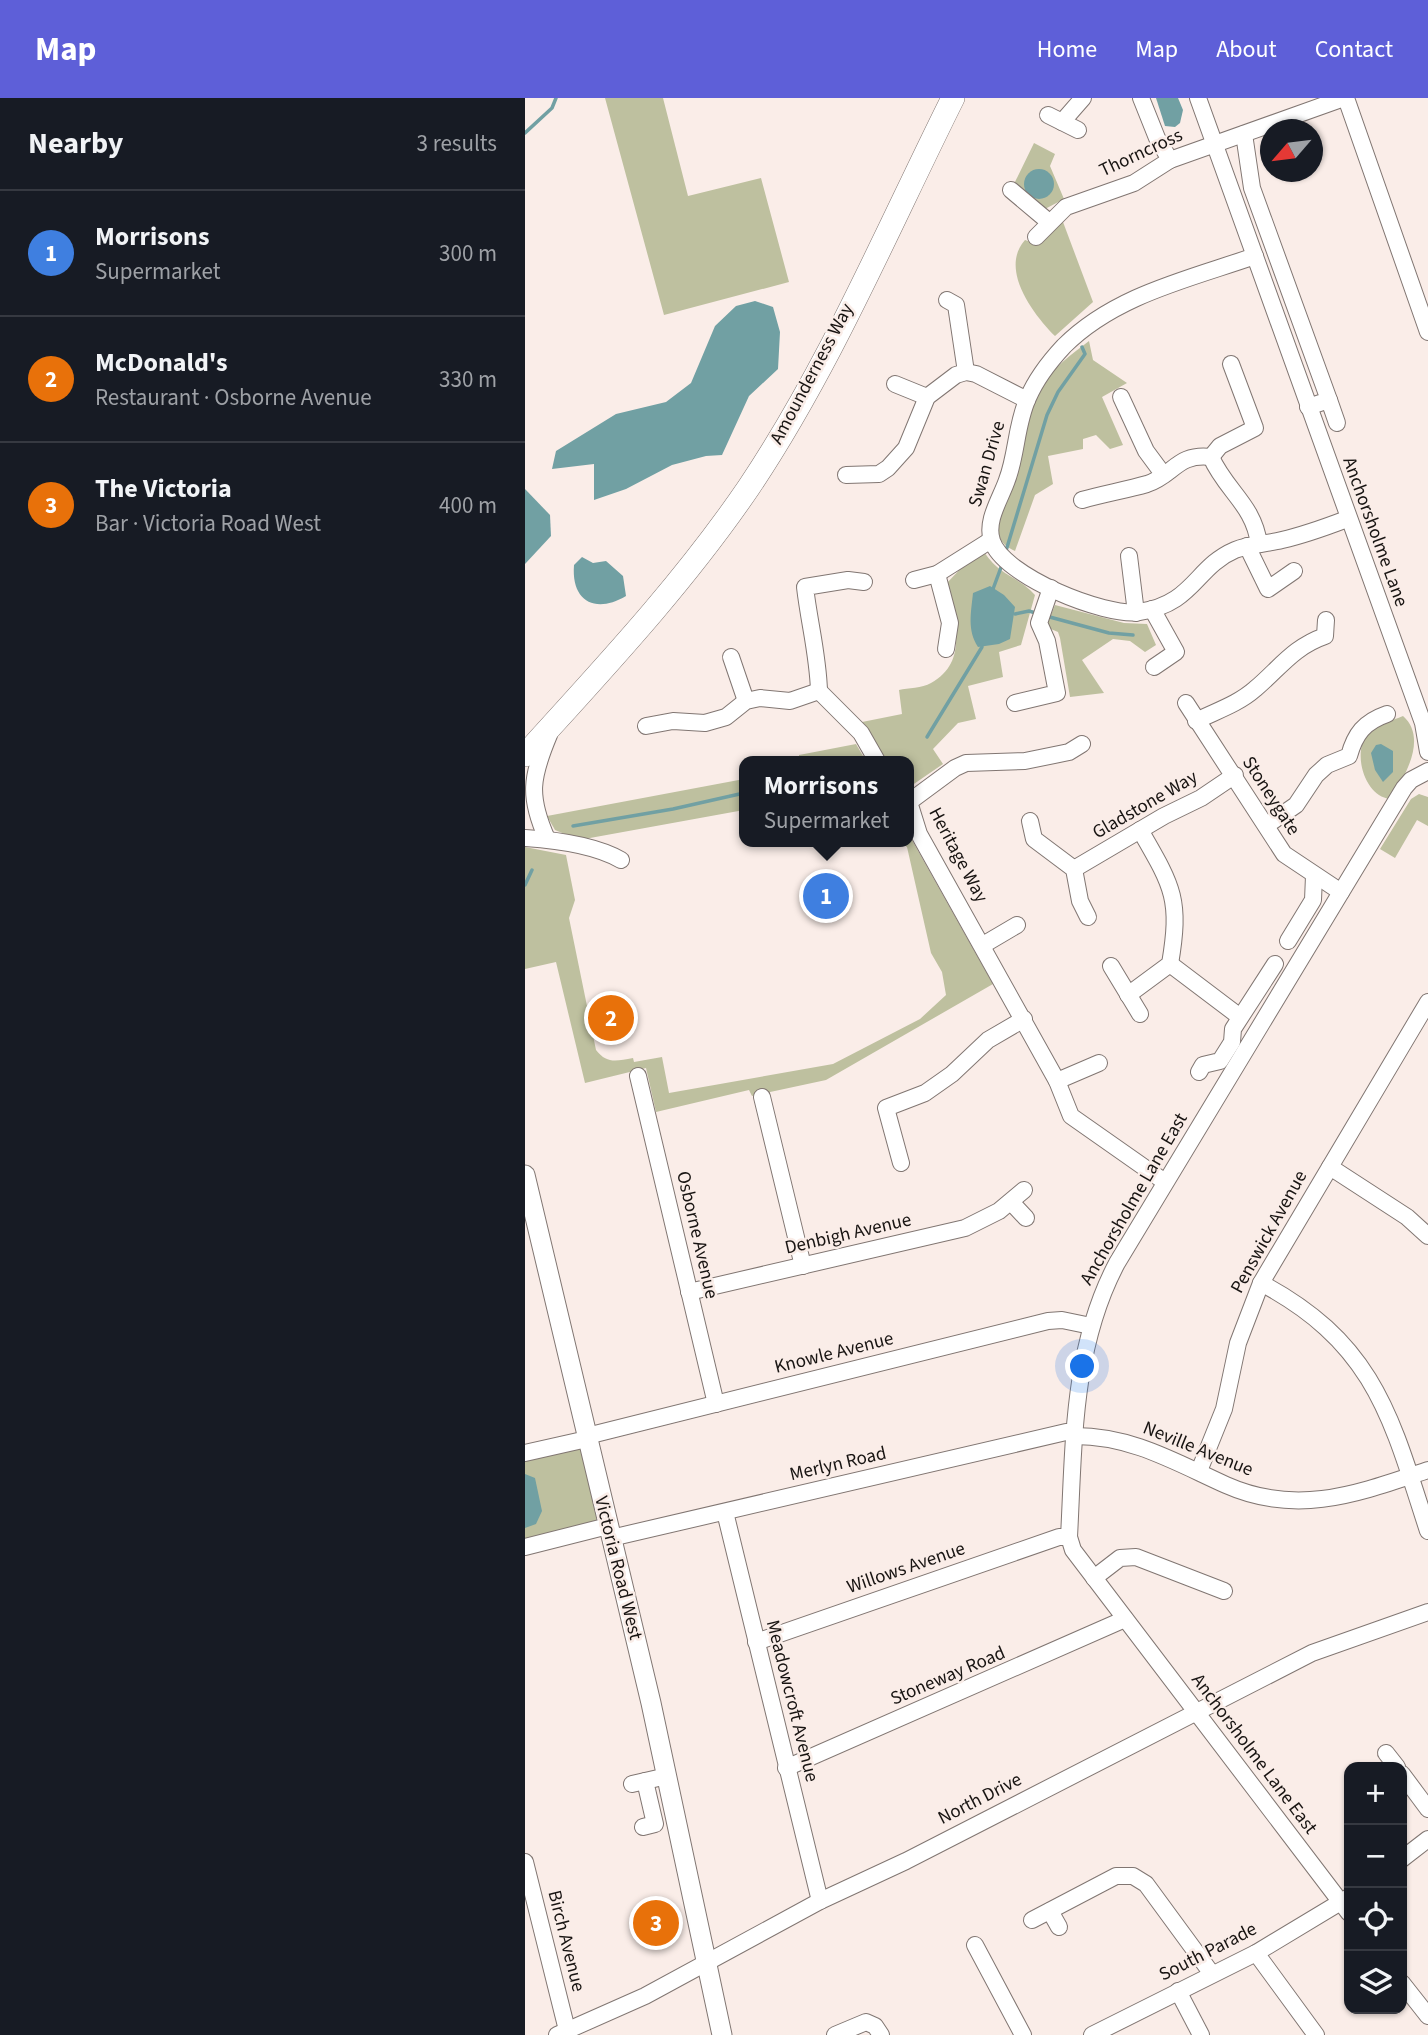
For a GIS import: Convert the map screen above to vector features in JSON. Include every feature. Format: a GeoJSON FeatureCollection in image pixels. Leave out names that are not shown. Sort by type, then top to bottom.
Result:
{"type":"FeatureCollection","features":[{"type":"Feature","properties":{"kind":"highway","name":"Amounderness Way"},"geometry":{"type":"LineString","coordinates":[[525,755],[639,630],[725,523],[780,436],[834,336],[953,98]]}},
{"type":"Feature","properties":{"kind":"highway","name":"Amounderness Way"},"geometry":{"type":"LineString","coordinates":[[525,732],[639,630]]}},
{"type":"Feature","properties":{"kind":"main road","name":"Victoria Road West"},"geometry":{"type":"LineString","coordinates":[[525,1175],[667,1776],[722,2035]]}},
{"type":"Feature","properties":{"kind":"main road","name":"Victoria Road West"},"geometry":{"type":"LineString","coordinates":[[707,1961],[721,1985],[733,2035]]}},
{"type":"Feature","properties":{"kind":"street"},"geometry":{"type":"LineString","coordinates":[[1078,130],[1055,118],[1083,98]]}},
{"type":"Feature","properties":{"kind":"street"},"geometry":{"type":"LineString","coordinates":[[1141,98],[1157,138],[1170,160]]}},
{"type":"Feature","properties":{"kind":"street","name":"Anchorsholme Lane"},"geometry":{"type":"LineString","coordinates":[[1198,98],[1347,519],[1423,723],[1428,752]]}},
{"type":"Feature","properties":{"kind":"street"},"geometry":{"type":"LineString","coordinates":[[1345,98],[1423,299],[1428,332]]}},
{"type":"Feature","properties":{"kind":"street","name":"Thorncross"},"geometry":{"type":"LineString","coordinates":[[1035,237],[1066,207],[1134,183],[1170,160],[1345,98]]}},
{"type":"Feature","properties":{"kind":"street"},"geometry":{"type":"LineString","coordinates":[[1244,134],[1252,188],[1337,423]]}},
{"type":"Feature","properties":{"kind":"street"},"geometry":{"type":"LineString","coordinates":[[1012,198],[1049,222]]}},
{"type":"Feature","properties":{"kind":"street","name":"Swan Drive"},"geometry":{"type":"LineString","coordinates":[[994,546],[990,526],[1008,478],[1027,400],[1048,364],[1062,348],[1109,311],[1146,294],[1255,256]]}},
{"type":"Feature","properties":{"kind":"street"},"geometry":{"type":"LineString","coordinates":[[957,302],[966,372]]}},
{"type":"Feature","properties":{"kind":"street"},"geometry":{"type":"LineString","coordinates":[[1211,457],[1220,446],[1255,428],[1231,364]]}},
{"type":"Feature","properties":{"kind":"street"},"geometry":{"type":"LineString","coordinates":[[966,372],[1027,400]]}},
{"type":"Feature","properties":{"kind":"street"},"geometry":{"type":"LineString","coordinates":[[846,475],[882,482],[906,448],[927,397],[966,372]]}},
{"type":"Feature","properties":{"kind":"street"},"geometry":{"type":"LineString","coordinates":[[895,384],[927,397]]}},
{"type":"Feature","properties":{"kind":"street"},"geometry":{"type":"LineString","coordinates":[[1121,397],[1146,450],[1163,474]]}},
{"type":"Feature","properties":{"kind":"street"},"geometry":{"type":"LineString","coordinates":[[1308,407],[1329,400]]}},
{"type":"Feature","properties":{"kind":"street"},"geometry":{"type":"LineString","coordinates":[[1082,500],[1150,483],[1185,459],[1197,455],[1211,457]]}},
{"type":"Feature","properties":{"kind":"street"},"geometry":{"type":"LineString","coordinates":[[1211,457],[1224,481],[1253,517],[1253,545],[1268,589],[1294,571]]}},
{"type":"Feature","properties":{"kind":"street"},"geometry":{"type":"LineString","coordinates":[[914,580],[937,574],[994,546],[1011,564],[1051,588],[1098,607],[1144,611],[1183,595],[1220,558],[1253,545],[1312,532],[1347,519]]}},
{"type":"Feature","properties":{"kind":"street"},"geometry":{"type":"LineString","coordinates":[[1129,556],[1144,611],[1176,652],[1154,667]]}},
{"type":"Feature","properties":{"kind":"street"},"geometry":{"type":"LineString","coordinates":[[937,574],[950,623],[946,649]]}},
{"type":"Feature","properties":{"kind":"street"},"geometry":{"type":"LineString","coordinates":[[789,580],[805,587],[848,580],[864,582]]}},
{"type":"Feature","properties":{"kind":"street"},"geometry":{"type":"LineString","coordinates":[[805,587],[810,630],[818,660],[819,691],[860,733],[874,756]]}},
{"type":"Feature","properties":{"kind":"street"},"geometry":{"type":"LineString","coordinates":[[1015,703],[1057,693],[1047,641],[1039,623],[1051,588]]}},
{"type":"Feature","properties":{"kind":"street"},"geometry":{"type":"LineString","coordinates":[[1196,721],[1241,699],[1257,688],[1288,655],[1329,634]]}},
{"type":"Feature","properties":{"kind":"street"},"geometry":{"type":"LineString","coordinates":[[731,657],[746,701]]}},
{"type":"Feature","properties":{"kind":"street"},"geometry":{"type":"LineString","coordinates":[[646,726],[673,721],[716,721],[735,712],[746,701],[761,698],[790,701],[819,691]]}},
{"type":"Feature","properties":{"kind":"street","name":"Stoneygate"},"geometry":{"type":"LineString","coordinates":[[1186,704],[1235,775],[1284,854],[1341,892]]}},
{"type":"Feature","properties":{"kind":"street"},"geometry":{"type":"LineString","coordinates":[[1267,825],[1296,805],[1316,775],[1327,765],[1351,764],[1355,737],[1363,727],[1387,714]]}},
{"type":"Feature","properties":{"kind":"street"},"geometry":{"type":"LineString","coordinates":[[547,839],[534,807],[533,783],[552,726]]}},
{"type":"Feature","properties":{"kind":"street","name":"Heritage Way"},"geometry":{"type":"LineString","coordinates":[[914,798],[955,768],[966,764],[1025,761],[1069,752],[1082,744]]}},
{"type":"Feature","properties":{"kind":"street","name":"Anchorsholme Lane East"},"geometry":{"type":"LineString","coordinates":[[1344,1901],[1195,1712],[1073,1550],[1069,1537],[1078,1385],[1091,1326],[1106,1284],[1404,788],[1411,780],[1428,771]]}},
{"type":"Feature","properties":{"kind":"street","name":"Gladstone Way"},"geometry":{"type":"LineString","coordinates":[[1075,869],[1201,798],[1235,775]]}},
{"type":"Feature","properties":{"kind":"street","name":"Heritage Way"},"geometry":{"type":"LineString","coordinates":[[914,818],[919,834],[1057,1081],[1071,1115],[1165,1182]]}},
{"type":"Feature","properties":{"kind":"street"},"geometry":{"type":"LineString","coordinates":[[1030,821],[1027,844],[1075,869],[1080,901],[1087,917]]}},
{"type":"Feature","properties":{"kind":"street"},"geometry":{"type":"LineString","coordinates":[[525,827],[547,839]]}},
{"type":"Feature","properties":{"kind":"street"},"geometry":{"type":"LineString","coordinates":[[1128,995],[1170,964],[1175,928],[1173,892],[1140,831]]}},
{"type":"Feature","properties":{"kind":"street"},"geometry":{"type":"LineString","coordinates":[[525,838],[547,839],[610,854],[621,860]]}},
{"type":"Feature","properties":{"kind":"street"},"geometry":{"type":"LineString","coordinates":[[1288,941],[1313,900],[1314,876]]}},
{"type":"Feature","properties":{"kind":"street"},"geometry":{"type":"LineString","coordinates":[[983,945],[1017,925]]}},
{"type":"Feature","properties":{"kind":"street"},"geometry":{"type":"LineString","coordinates":[[1170,964],[1240,1017]]}},
{"type":"Feature","properties":{"kind":"street"},"geometry":{"type":"LineString","coordinates":[[1199,1072],[1203,1065],[1220,1061],[1223,1057],[1232,1042],[1233,1029],[1275,964]]}},
{"type":"Feature","properties":{"kind":"street"},"geometry":{"type":"LineString","coordinates":[[1111,966],[1140,1014]]}},
{"type":"Feature","properties":{"kind":"street","name":"Penswick Avenue"},"geometry":{"type":"LineString","coordinates":[[1199,1471],[1224,1409],[1238,1343],[1261,1283],[1329,1167],[1397,1069],[1428,1002]]}},
{"type":"Feature","properties":{"kind":"street"},"geometry":{"type":"LineString","coordinates":[[870,1113],[931,1089],[952,1074],[988,1040],[1024,1019]]}},
{"type":"Feature","properties":{"kind":"street"},"geometry":{"type":"LineString","coordinates":[[1057,1081],[1099,1063]]}},
{"type":"Feature","properties":{"kind":"street","name":"Osborne Avenue"},"geometry":{"type":"LineString","coordinates":[[638,1076],[716,1404]]}},
{"type":"Feature","properties":{"kind":"street"},"geometry":{"type":"LineString","coordinates":[[762,1097],[803,1266]]}},
{"type":"Feature","properties":{"kind":"street"},"geometry":{"type":"LineString","coordinates":[[886,1108],[901,1163]]}},
{"type":"Feature","properties":{"kind":"street"},"geometry":{"type":"LineString","coordinates":[[1329,1167],[1406,1217],[1428,1236]]}},
{"type":"Feature","properties":{"kind":"street","name":"Denbigh Avenue"},"geometry":{"type":"LineString","coordinates":[[689,1292],[965,1228],[988,1218],[1024,1190]]}},
{"type":"Feature","properties":{"kind":"street"},"geometry":{"type":"LineString","coordinates":[[1011,1202],[1026,1218]]}},
{"type":"Feature","properties":{"kind":"street"},"geometry":{"type":"LineString","coordinates":[[1261,1283],[1323,1323],[1365,1370],[1386,1406],[1428,1531]]}},
{"type":"Feature","properties":{"kind":"street","name":"Knowle Avenue"},"geometry":{"type":"LineString","coordinates":[[525,1453],[1054,1320],[1091,1326]]}},
{"type":"Feature","properties":{"kind":"street","name":"Merlyn Road"},"geometry":{"type":"LineString","coordinates":[[525,1547],[725,1511],[1066,1432],[1075,1434]]}},
{"type":"Feature","properties":{"kind":"street","name":"Neville Avenue"},"geometry":{"type":"LineString","coordinates":[[1075,1434],[1106,1437],[1132,1444],[1247,1492],[1308,1500],[1354,1495],[1428,1470]]}},
{"type":"Feature","properties":{"kind":"street","name":"Meadowcroft Avenue"},"geometry":{"type":"LineString","coordinates":[[725,1511],[820,1901]]}},
{"type":"Feature","properties":{"kind":"street","name":"Willows Avenue"},"geometry":{"type":"LineString","coordinates":[[756,1642],[1059,1537],[1069,1537]]}},
{"type":"Feature","properties":{"kind":"street"},"geometry":{"type":"LineString","coordinates":[[1094,1578],[1120,1558],[1136,1557],[1224,1591]]}},
{"type":"Feature","properties":{"kind":"street"},"geometry":{"type":"LineString","coordinates":[[1197,1599],[1204,1584]]}},
{"type":"Feature","properties":{"kind":"street","name":"North Drive"},"geometry":{"type":"LineString","coordinates":[[568,2032],[635,2001],[820,1901],[906,1861],[1312,1653],[1428,1612]]}},
{"type":"Feature","properties":{"kind":"street","name":"Stoneway Road"},"geometry":{"type":"LineString","coordinates":[[786,1768],[1125,1619]]}},
{"type":"Feature","properties":{"kind":"street"},"geometry":{"type":"LineString","coordinates":[[1386,1753],[1393,1762]]}},
{"type":"Feature","properties":{"kind":"street"},"geometry":{"type":"LineString","coordinates":[[643,1827],[655,1824],[638,1782],[667,1776]]}},
{"type":"Feature","properties":{"kind":"street"},"geometry":{"type":"LineString","coordinates":[[1407,1781],[1428,1809]]}},
{"type":"Feature","properties":{"kind":"street"},"geometry":{"type":"LineString","coordinates":[[1407,1855],[1428,1839]]}},
{"type":"Feature","properties":{"kind":"street","name":"Birch Avenue"},"geometry":{"type":"LineString","coordinates":[[525,1863],[568,2032]]}},
{"type":"Feature","properties":{"kind":"street"},"geometry":{"type":"LineString","coordinates":[[1032,1920],[1116,1876],[1133,1876],[1146,1884],[1212,1974]]}},
{"type":"Feature","properties":{"kind":"street","name":"South Parade"},"geometry":{"type":"LineString","coordinates":[[1092,2035],[1344,1907]]}},
{"type":"Feature","properties":{"kind":"street"},"geometry":{"type":"LineString","coordinates":[[1050,1911],[1059,1927]]}},
{"type":"Feature","properties":{"kind":"street"},"geometry":{"type":"LineString","coordinates":[[975,1945],[1023,2035]]}},
{"type":"Feature","properties":{"kind":"street"},"geometry":{"type":"LineString","coordinates":[[1256,1952],[1316,2035]]}},
{"type":"Feature","properties":{"kind":"street"},"geometry":{"type":"LineString","coordinates":[[1407,1988],[1425,2007]]}},
{"type":"Feature","properties":{"kind":"street"},"geometry":{"type":"LineString","coordinates":[[1178,1991],[1201,2035]]}},
{"type":"Feature","properties":{"kind":"street"},"geometry":{"type":"LineString","coordinates":[[835,2035],[866,2022],[875,2026],[881,2035]]}},
{"type":"Feature","properties":{"kind":"green space"},"geometry":{"type":"Polygon","coordinates":[[[605,98],[663,98],[688,196],[761,178],[789,282],[664,315],[605,98]]]}},
{"type":"Feature","properties":{"kind":"green space"},"geometry":{"type":"Polygon","coordinates":[[[1034,143],[1055,154],[1050,166],[1064,199],[1045,209],[1014,184],[1034,143]]]}},
{"type":"Feature","properties":{"kind":"green space"},"geometry":{"type":"Polygon","coordinates":[[[1063,222],[1093,302],[1055,336],[1029,304],[1017,277],[1016,264],[1018,252],[1025,240],[1037,244],[1063,222]]]}},
{"type":"Feature","properties":{"kind":"green space"},"geometry":{"type":"Polygon","coordinates":[[[1089,341],[1093,360],[1127,383],[1102,397],[1123,445],[1110,449],[1096,435],[1083,439],[1083,449],[1048,456],[1053,484],[1035,495],[1015,551],[1001,540],[998,523],[1029,416],[1035,400],[1051,374],[1089,341]]]}},
{"type":"Feature","properties":{"kind":"green space"},"geometry":{"type":"Polygon","coordinates":[[[984,552],[997,567],[1035,595],[1021,645],[999,652],[1003,677],[968,686],[976,719],[958,723],[933,749],[943,764],[914,784],[914,756],[882,756],[862,722],[902,714],[899,690],[931,683],[943,674],[951,663],[956,638],[946,584],[965,564],[984,552]]]}},
{"type":"Feature","properties":{"kind":"green space"},"geometry":{"type":"Polygon","coordinates":[[[1055,605],[1124,623],[1147,624],[1156,645],[1145,652],[1130,641],[1113,639],[1082,660],[1104,693],[1070,697],[1058,632],[1046,627],[1055,605]]]}},
{"type":"Feature","properties":{"kind":"green space"},"geometry":{"type":"Polygon","coordinates":[[[1403,716],[1414,735],[1414,746],[1407,769],[1390,799],[1373,790],[1367,781],[1363,772],[1361,750],[1364,740],[1373,728],[1403,716]]]}},
{"type":"Feature","properties":{"kind":"green space"},"geometry":{"type":"Polygon","coordinates":[[[856,744],[863,756],[799,756],[856,744]]]}},
{"type":"Feature","properties":{"kind":"green space"},"geometry":{"type":"Polygon","coordinates":[[[739,780],[739,811],[579,840],[555,830],[547,816],[739,780]]]}},
{"type":"Feature","properties":{"kind":"green space"},"geometry":{"type":"Polygon","coordinates":[[[1419,794],[1428,797],[1428,826],[1417,820],[1395,858],[1380,849],[1411,799],[1419,794]]]}},
{"type":"Feature","properties":{"kind":"green space"},"geometry":{"type":"Polygon","coordinates":[[[914,844],[993,984],[826,1080],[752,1096],[749,1090],[656,1112],[646,1068],[585,1083],[556,962],[525,969],[525,847],[566,855],[575,900],[569,918],[596,1050],[604,1058],[612,1060],[633,1058],[634,1062],[662,1057],[669,1093],[833,1064],[920,1019],[946,995],[942,972],[931,953],[907,847],[914,847],[914,844]]]}},
{"type":"Feature","properties":{"kind":"green space"},"geometry":{"type":"Polygon","coordinates":[[[580,1446],[598,1524],[525,1543],[525,1458],[580,1446]]]}},
{"type":"Feature","properties":{"kind":"water"},"geometry":{"type":"Polygon","coordinates":[[[1156,98],[1178,98],[1183,110],[1180,123],[1175,127],[1165,126],[1156,98]]]}},
{"type":"Feature","properties":{"kind":"water"},"geometry":{"type":"Polygon","coordinates":[[[1039,169],[1049,174],[1054,184],[1049,194],[1039,199],[1029,194],[1024,184],[1029,174],[1039,169]]]}},
{"type":"Feature","properties":{"kind":"water"},"geometry":{"type":"Polygon","coordinates":[[[755,301],[773,307],[780,332],[778,369],[749,396],[722,455],[706,456],[672,465],[626,489],[594,500],[594,464],[552,469],[556,451],[616,414],[666,402],[691,383],[715,326],[736,306],[755,301]]]}},
{"type":"Feature","properties":{"kind":"water"},"geometry":{"type":"Polygon","coordinates":[[[525,489],[550,515],[551,536],[525,564],[525,489]]]}},
{"type":"Feature","properties":{"kind":"water"},"geometry":{"type":"Polygon","coordinates":[[[582,557],[593,563],[606,561],[623,576],[626,596],[605,604],[596,604],[581,596],[574,578],[574,565],[582,557]]]}},
{"type":"Feature","properties":{"kind":"water"},"geometry":{"type":"Polygon","coordinates":[[[990,586],[1004,595],[1015,607],[1010,639],[999,644],[978,647],[971,628],[973,593],[990,586]]]}},
{"type":"Feature","properties":{"kind":"water"},"geometry":{"type":"Polygon","coordinates":[[[1381,744],[1393,751],[1393,772],[1383,782],[1375,770],[1371,753],[1376,745],[1381,744]]]}},
{"type":"Feature","properties":{"kind":"water"},"geometry":{"type":"Polygon","coordinates":[[[525,1474],[535,1478],[542,1511],[536,1524],[525,1528],[525,1474]]]}},
{"type":"Feature","properties":{"kind":"waterway"},"geometry":{"type":"LineString","coordinates":[[525,133],[552,108],[556,98]]}},
{"type":"Feature","properties":{"kind":"waterway"},"geometry":{"type":"LineString","coordinates":[[1005,554],[1047,415],[1058,392],[1085,354],[1082,347]]}},
{"type":"Feature","properties":{"kind":"waterway"},"geometry":{"type":"LineString","coordinates":[[993,589],[1003,562]]}},
{"type":"Feature","properties":{"kind":"waterway"},"geometry":{"type":"LineString","coordinates":[[1015,614],[1029,611],[1039,614]]}},
{"type":"Feature","properties":{"kind":"waterway"},"geometry":{"type":"LineString","coordinates":[[1046,616],[1109,633],[1133,635]]}},
{"type":"Feature","properties":{"kind":"waterway"},"geometry":{"type":"LineString","coordinates":[[927,737],[982,647]]}},
{"type":"Feature","properties":{"kind":"waterway"},"geometry":{"type":"LineString","coordinates":[[573,826],[673,809],[739,794]]}},
{"type":"Feature","properties":{"kind":"waterway"},"geometry":{"type":"LineString","coordinates":[[525,885],[532,870]]}},
{"type":"Feature","properties":{"kind":"place","name":"Morrisons"},"geometry":{"type":"Point","coordinates":[826,896]}},
{"type":"Feature","properties":{"kind":"place","name":"McDonald's"},"geometry":{"type":"Point","coordinates":[611,1018]}},
{"type":"Feature","properties":{"kind":"place","name":"The Victoria"},"geometry":{"type":"Point","coordinates":[656,1923]}}]}
